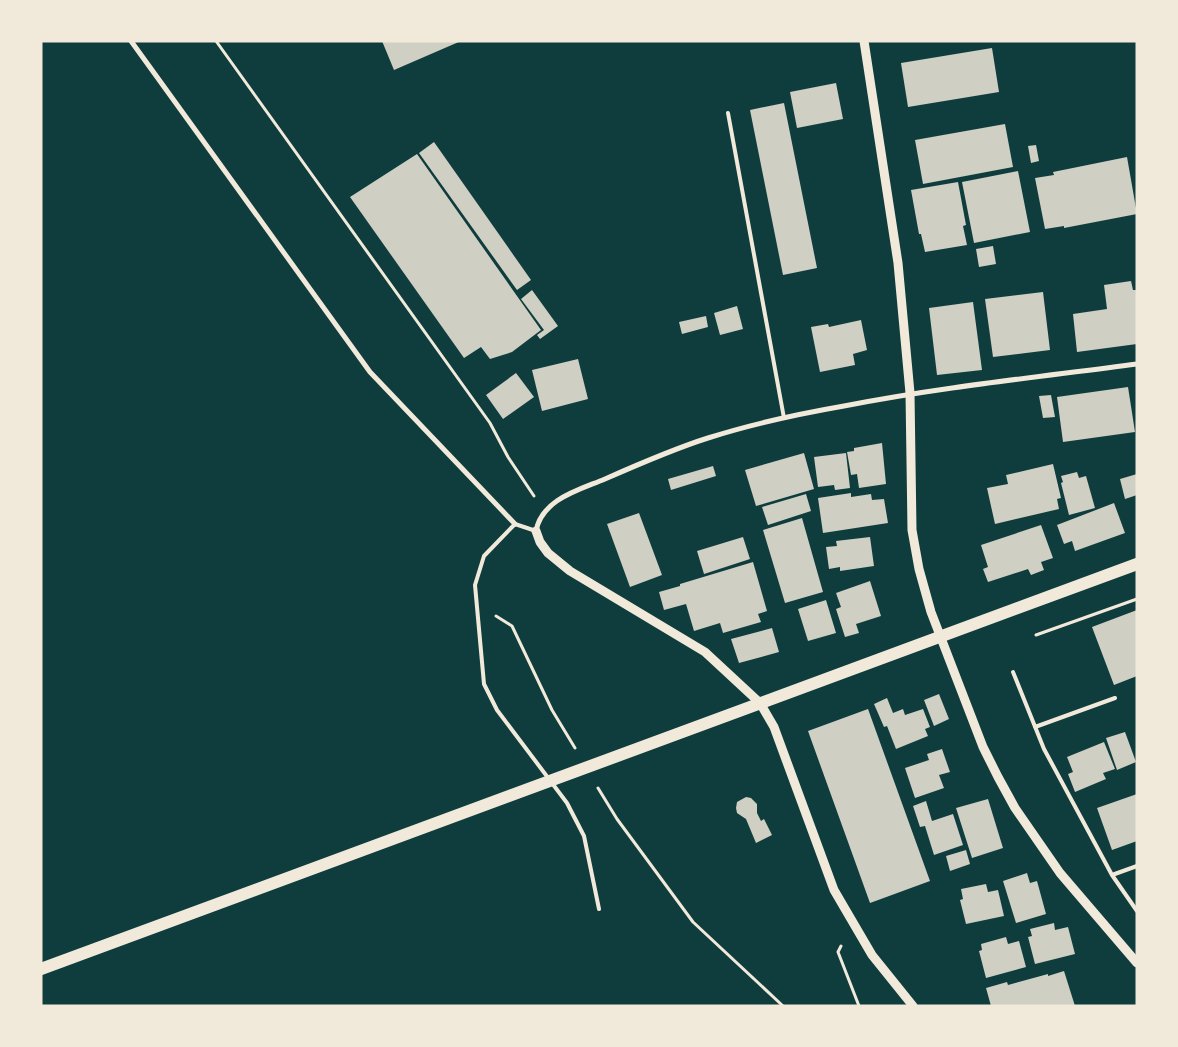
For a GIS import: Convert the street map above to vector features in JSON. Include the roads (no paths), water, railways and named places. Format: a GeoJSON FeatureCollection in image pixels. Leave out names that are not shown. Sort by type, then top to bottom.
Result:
{"type":"FeatureCollection","features":[{"type":"Feature","properties":{"kind":"main road"},"geometry":{"type":"LineString","coordinates":[[41,969],[1137,564]]}},
{"type":"Feature","properties":{"kind":"street"},"geometry":{"type":"LineString","coordinates":[[131,41],[370,372],[515,524]]}},
{"type":"Feature","properties":{"kind":"street"},"geometry":{"type":"LineString","coordinates":[[864,41],[898,263],[910,393],[912,530],[919,569],[930,612],[968,710],[998,777],[1015,808],[1060,873],[1137,963]]}},
{"type":"Feature","properties":{"kind":"street"},"geometry":{"type":"LineString","coordinates":[[913,1006],[872,955],[834,890],[774,727],[760,703],[705,652],[570,571],[548,553],[540,542],[536,531],[538,524],[544,511],[558,500],[645,461],[708,438],[784,418],[910,393],[1137,364]]}},
{"type":"Feature","properties":{"kind":"lane"},"geometry":{"type":"LineString","coordinates":[[728,113],[784,418]]}},
{"type":"Feature","properties":{"kind":"lane"},"geometry":{"type":"LineString","coordinates":[[536,531],[515,524],[484,556],[475,585],[484,684],[497,710],[567,803],[584,836],[599,908]]}},
{"type":"Feature","properties":{"kind":"lane"},"geometry":{"type":"LineString","coordinates":[[1013,672],[1044,749],[1112,875],[1137,911]]}},
{"type":"Feature","properties":{"kind":"lane"},"geometry":{"type":"LineString","coordinates":[[1035,727],[1114,698]]}},
{"type":"Feature","properties":{"kind":"lane"},"geometry":{"type":"LineString","coordinates":[[1112,875],[1137,866]]}}]}
